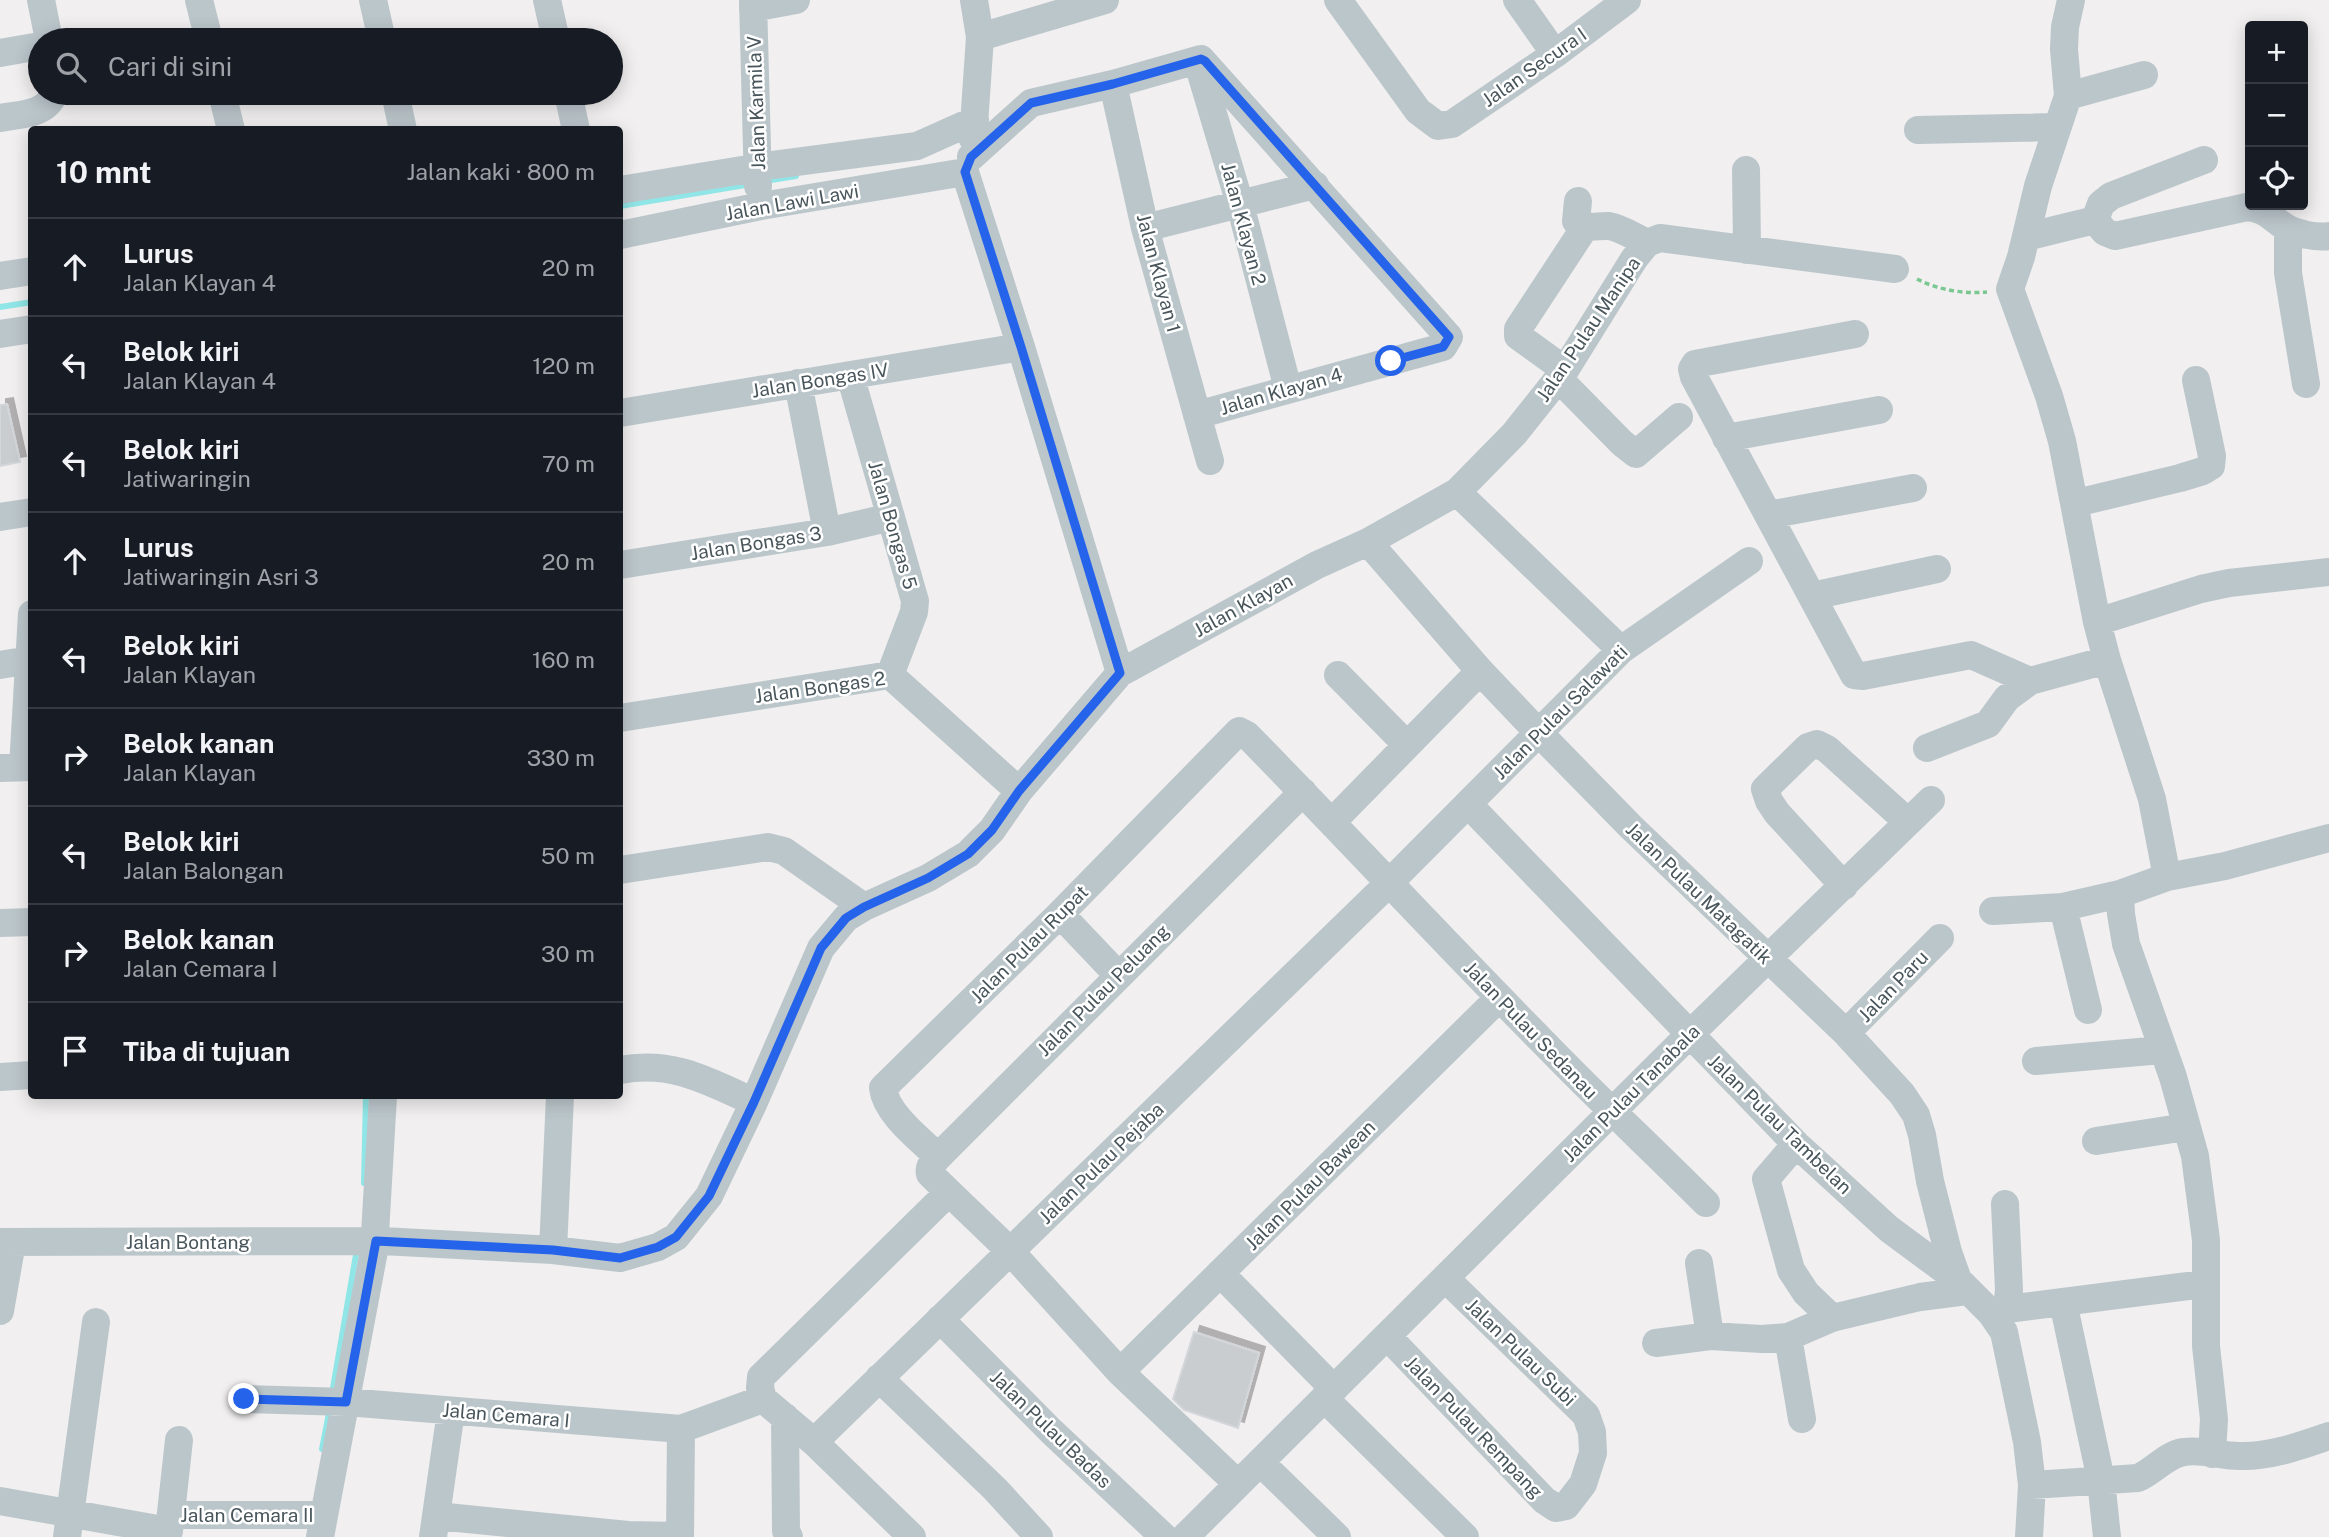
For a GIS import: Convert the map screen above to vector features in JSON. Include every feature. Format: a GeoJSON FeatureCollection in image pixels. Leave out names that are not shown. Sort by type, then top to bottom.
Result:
{"type":"FeatureCollection","features":[{"type":"Feature","properties":{"kind":"street"},"geometry":{"type":"LineString","coordinates":[[41,0],[47,28]]}},
{"type":"Feature","properties":{"kind":"street"},"geometry":{"type":"LineString","coordinates":[[199,0],[206,28]]}},
{"type":"Feature","properties":{"kind":"street"},"geometry":{"type":"LineString","coordinates":[[373,0],[379,28]]}},
{"type":"Feature","properties":{"kind":"street"},"geometry":{"type":"LineString","coordinates":[[547,0],[553,28]]}},
{"type":"Feature","properties":{"kind":"street"},"geometry":{"type":"LineString","coordinates":[[752,4],[796,0]]}},
{"type":"Feature","properties":{"kind":"street"},"geometry":{"type":"LineString","coordinates":[[974,0],[980,37],[975,120],[968,164],[1120,673]]}},
{"type":"Feature","properties":{"kind":"street"},"geometry":{"type":"LineString","coordinates":[[980,37],[1105,0]]}},
{"type":"Feature","properties":{"kind":"street","name":"Jalan Secura I"},"geometry":{"type":"LineString","coordinates":[[1338,0],[1418,111],[1438,126],[1452,124],[1555,54],[1627,0]]}},
{"type":"Feature","properties":{"kind":"street"},"geometry":{"type":"LineString","coordinates":[[1517,0],[1555,54]]}},
{"type":"Feature","properties":{"kind":"street"},"geometry":{"type":"LineString","coordinates":[[2071,0],[2065,27],[2064,50],[2068,96],[2038,186],[2010,289],[2063,441],[2106,660],[2152,799],[2167,877]]}},
{"type":"Feature","properties":{"kind":"street","name":"Jalan Karmila V"},"geometry":{"type":"LineString","coordinates":[[752,4],[759,183]]}},
{"type":"Feature","properties":{"kind":"street"},"geometry":{"type":"LineString","coordinates":[[0,53],[28,48]]}},
{"type":"Feature","properties":{"kind":"street"},"geometry":{"type":"LineString","coordinates":[[968,164],[1031,103],[1201,60]]}},
{"type":"Feature","properties":{"kind":"street","name":"Jalan Klayan 4"},"geometry":{"type":"LineString","coordinates":[[1198,415],[1443,347],[1449,337],[1201,60]]}},
{"type":"Feature","properties":{"kind":"street","name":"Jalan Klayan 2"},"geometry":{"type":"LineString","coordinates":[[1201,60],[1288,389]]}},
{"type":"Feature","properties":{"kind":"street"},"geometry":{"type":"LineString","coordinates":[[2068,96],[2144,75]]}},
{"type":"Feature","properties":{"kind":"street","name":"Jalan Klayan 1"},"geometry":{"type":"LineString","coordinates":[[1113,84],[1145,229],[1210,461]]}},
{"type":"Feature","properties":{"kind":"street"},"geometry":{"type":"LineString","coordinates":[[0,118],[42,110],[47,105]]}},
{"type":"Feature","properties":{"kind":"street"},"geometry":{"type":"LineString","coordinates":[[225,105],[230,126]]}},
{"type":"Feature","properties":{"kind":"street"},"geometry":{"type":"LineString","coordinates":[[397,105],[402,126]]}},
{"type":"Feature","properties":{"kind":"street"},"geometry":{"type":"LineString","coordinates":[[571,105],[575,126]]}},
{"type":"Feature","properties":{"kind":"street"},"geometry":{"type":"LineString","coordinates":[[623,190],[759,183],[917,146],[975,120]]}},
{"type":"Feature","properties":{"kind":"street"},"geometry":{"type":"LineString","coordinates":[[1918,130],[2057,127]]}},
{"type":"Feature","properties":{"kind":"street"},"geometry":{"type":"LineString","coordinates":[[2095,220],[2101,204],[2111,196],[2204,160]]}},
{"type":"Feature","properties":{"kind":"street","name":"Jalan Lawi Lawi"},"geometry":{"type":"LineString","coordinates":[[623,234],[759,183],[968,164]]}},
{"type":"Feature","properties":{"kind":"street"},"geometry":{"type":"LineString","coordinates":[[1746,170],[1747,250]]}},
{"type":"Feature","properties":{"kind":"street"},"geometry":{"type":"LineString","coordinates":[[1145,229],[1315,185]]}},
{"type":"Feature","properties":{"kind":"street"},"geometry":{"type":"LineString","coordinates":[[2095,220],[2105,232],[2115,236],[2247,207],[2262,209],[2288,229],[2322,237],[2329,236]]}},
{"type":"Feature","properties":{"kind":"street"},"geometry":{"type":"LineString","coordinates":[[1647,243],[1581,214],[1518,329],[1518,335],[1562,374],[1622,443],[1636,454],[1679,417]]}},
{"type":"Feature","properties":{"kind":"street"},"geometry":{"type":"LineString","coordinates":[[2026,237],[2095,220]]}},
{"type":"Feature","properties":{"kind":"street"},"geometry":{"type":"LineString","coordinates":[[2288,229],[2288,273],[2306,384]]}},
{"type":"Feature","properties":{"kind":"street","name":"Jalan Pulau Manipa"},"geometry":{"type":"LineString","coordinates":[[1368,542],[1457,492],[1514,434],[1562,374],[1634,259],[1647,243],[1660,238],[1895,269]]}},
{"type":"Feature","properties":{"kind":"street"},"geometry":{"type":"LineString","coordinates":[[0,276],[28,272]]}},
{"type":"Feature","properties":{"kind":"street"},"geometry":{"type":"LineString","coordinates":[[0,334],[28,330]]}},
{"type":"Feature","properties":{"kind":"street"},"geometry":{"type":"LineString","coordinates":[[1855,334],[1695,364],[1692,369],[1726,438],[1854,675],[1863,676],[1971,656],[2031,681]]}},
{"type":"Feature","properties":{"kind":"street","name":"Jalan Bongas IV"},"geometry":{"type":"LineString","coordinates":[[623,412],[1021,347]]}},
{"type":"Feature","properties":{"kind":"street","name":"Jalan Bongas 5"},"geometry":{"type":"LineString","coordinates":[[850,375],[915,601],[914,612],[890,674]]}},
{"type":"Feature","properties":{"kind":"street"},"geometry":{"type":"LineString","coordinates":[[2076,503],[2180,478],[2211,466],[2212,456],[2196,380]]}},
{"type":"Feature","properties":{"kind":"street"},"geometry":{"type":"LineString","coordinates":[[798,383],[827,532]]}},
{"type":"Feature","properties":{"kind":"street"},"geometry":{"type":"LineString","coordinates":[[1726,438],[1879,410]]}},
{"type":"Feature","properties":{"kind":"street"},"geometry":{"type":"LineString","coordinates":[[1768,515],[1913,488]]}},
{"type":"Feature","properties":{"kind":"street"},"geometry":{"type":"LineString","coordinates":[[1457,492],[1621,650]]}},
{"type":"Feature","properties":{"kind":"street"},"geometry":{"type":"LineString","coordinates":[[0,517],[28,513]]}},
{"type":"Feature","properties":{"kind":"street","name":"Jalan Bongas 3"},"geometry":{"type":"LineString","coordinates":[[623,565],[827,532],[891,517]]}},
{"type":"Feature","properties":{"kind":"street","name":"Jalan Klayan"},"geometry":{"type":"LineString","coordinates":[[364,1241],[553,1250],[620,1258],[658,1247],[676,1237],[709,1196],[754,1102],[821,948],[846,918],[928,878],[968,854],[992,830],[1019,791],[1120,673],[1317,565],[1368,542]]}},
{"type":"Feature","properties":{"kind":"street","name":"Jalan Pulau Matagatik"},"geometry":{"type":"LineString","coordinates":[[1368,542],[1480,671],[1538,732],[1631,827],[1846,1033],[1902,1094],[1916,1115],[1948,1252],[1963,1286]]}},
{"type":"Feature","properties":{"kind":"street","name":"Jalan Pulau Salawati"},"geometry":{"type":"LineString","coordinates":[[1388,884],[1621,650],[1749,561]]}},
{"type":"Feature","properties":{"kind":"street"},"geometry":{"type":"LineString","coordinates":[[1812,596],[1937,569]]}},
{"type":"Feature","properties":{"kind":"street"},"geometry":{"type":"LineString","coordinates":[[2097,622],[2200,589],[2229,583],[2329,572]]}},
{"type":"Feature","properties":{"kind":"street"},"geometry":{"type":"LineString","coordinates":[[0,665],[28,660]]}},
{"type":"Feature","properties":{"kind":"street"},"geometry":{"type":"LineString","coordinates":[[1927,748],[1988,724],[2007,698],[2031,681],[2106,660]]}},
{"type":"Feature","properties":{"kind":"street"},"geometry":{"type":"LineString","coordinates":[[18,768],[28,670]]}},
{"type":"Feature","properties":{"kind":"street"},"geometry":{"type":"LineString","coordinates":[[1332,822],[1480,671]]}},
{"type":"Feature","properties":{"kind":"street","name":"Jalan Bongas 2"},"geometry":{"type":"LineString","coordinates":[[623,718],[890,674],[1019,791]]}},
{"type":"Feature","properties":{"kind":"street"},"geometry":{"type":"LineString","coordinates":[[1338,675],[1407,745]]}},
{"type":"Feature","properties":{"kind":"street","name":"Jalan Pulau Sedanau"},"geometry":{"type":"LineString","coordinates":[[1235,735],[1239,731],[1247,735],[1499,998],[1706,1203]]}},
{"type":"Feature","properties":{"kind":"street","name":"Jalan Pulau Rupat"},"geometry":{"type":"LineString","coordinates":[[938,1157],[892,1111],[884,1098],[883,1088],[1060,914],[1235,735]]}},
{"type":"Feature","properties":{"kind":"street"},"geometry":{"type":"LineString","coordinates":[[1843,886],[1777,813],[1765,789],[1808,747],[1817,744],[1827,749],[1908,822]]}},
{"type":"Feature","properties":{"kind":"street","name":"Jalan Pulau Peluang"},"geometry":{"type":"LineString","coordinates":[[938,1157],[1303,792]]}},
{"type":"Feature","properties":{"kind":"street","name":"Jalan Pulau Tanabala"},"geometry":{"type":"LineString","coordinates":[[1202,1531],[1238,1484],[1689,1035],[1931,800]]}},
{"type":"Feature","properties":{"kind":"street","name":"Jalan Pulau Tambelan"},"geometry":{"type":"LineString","coordinates":[[1468,804],[1796,1144],[1889,1229],[1999,1311]]}},
{"type":"Feature","properties":{"kind":"street"},"geometry":{"type":"LineString","coordinates":[[1993,911],[2063,907],[2120,894],[2167,877],[2225,866],[2329,838]]}},
{"type":"Feature","properties":{"kind":"street"},"geometry":{"type":"LineString","coordinates":[[623,870],[768,847],[784,851],[864,907]]}},
{"type":"Feature","properties":{"kind":"street","name":"Jalan Pulau Pejaba"},"geometry":{"type":"LineString","coordinates":[[814,1442],[1388,884]]}},
{"type":"Feature","properties":{"kind":"street"},"geometry":{"type":"LineString","coordinates":[[2120,894],[2120,914],[2126,944],[2173,1077],[2195,1156],[2206,1240],[2204,1284],[2206,1346],[2214,1419],[2212,1454]]}},
{"type":"Feature","properties":{"kind":"street"},"geometry":{"type":"LineString","coordinates":[[2063,907],[2088,1010]]}},
{"type":"Feature","properties":{"kind":"street"},"geometry":{"type":"LineString","coordinates":[[1060,914],[1118,975]]}},
{"type":"Feature","properties":{"kind":"street"},"geometry":{"type":"LineString","coordinates":[[0,923],[28,922]]}},
{"type":"Feature","properties":{"kind":"street","name":"Jalan Paru"},"geometry":{"type":"LineString","coordinates":[[1846,1033],[1940,938]]}},
{"type":"Feature","properties":{"kind":"street","name":"Jalan Pulau Bawean"},"geometry":{"type":"LineString","coordinates":[[1120,1372],[1499,998]]}},
{"type":"Feature","properties":{"kind":"street"},"geometry":{"type":"LineString","coordinates":[[2036,1060],[2162,1050]]}},
{"type":"Feature","properties":{"kind":"street"},"geometry":{"type":"LineString","coordinates":[[623,1069],[642,1066],[667,1067],[754,1102]]}},
{"type":"Feature","properties":{"kind":"street"},"geometry":{"type":"LineString","coordinates":[[0,1077],[28,1074]]}},
{"type":"Feature","properties":{"kind":"street"},"geometry":{"type":"LineString","coordinates":[[316,1521],[364,1241],[383,1099]]}},
{"type":"Feature","properties":{"kind":"street"},"geometry":{"type":"LineString","coordinates":[[553,1250],[560,1099]]}},
{"type":"Feature","properties":{"kind":"street"},"geometry":{"type":"LineString","coordinates":[[2096,1141],[2186,1127]]}},
{"type":"Feature","properties":{"kind":"street"},"geometry":{"type":"LineString","coordinates":[[1796,1144],[1766,1179],[1791,1270],[1807,1293],[1832,1318]]}},
{"type":"Feature","properties":{"kind":"street"},"geometry":{"type":"LineString","coordinates":[[938,1157],[930,1166],[930,1174],[1010,1251],[1120,1372],[1238,1484]]}},
{"type":"Feature","properties":{"kind":"street"},"geometry":{"type":"LineString","coordinates":[[912,1537],[814,1442],[774,1408],[760,1388],[761,1377],[948,1193]]}},
{"type":"Feature","properties":{"kind":"street"},"geometry":{"type":"LineString","coordinates":[[2005,1204],[2009,1290],[1999,1311],[2027,1442],[2032,1485],[2029,1537]]}},
{"type":"Feature","properties":{"kind":"street","name":"Jalan Bontang"},"geometry":{"type":"LineString","coordinates":[[6,1242],[364,1241]]}},
{"type":"Feature","properties":{"kind":"street"},"geometry":{"type":"LineString","coordinates":[[0,1311],[6,1242]]}},
{"type":"Feature","properties":{"kind":"street"},"geometry":{"type":"LineString","coordinates":[[1699,1263],[1710,1336]]}},
{"type":"Feature","properties":{"kind":"street"},"geometry":{"type":"LineString","coordinates":[[1220,1273],[1329,1394],[1465,1537]]}},
{"type":"Feature","properties":{"kind":"street","name":"Jalan Pulau Subi"},"geometry":{"type":"LineString","coordinates":[[1446,1278],[1586,1415],[1592,1432],[1593,1453],[1583,1484],[1566,1506]]}},
{"type":"Feature","properties":{"kind":"street"},"geometry":{"type":"LineString","coordinates":[[1999,1311],[2204,1284]]}},
{"type":"Feature","properties":{"kind":"street"},"geometry":{"type":"LineString","coordinates":[[1656,1343],[1710,1336],[1762,1339],[1788,1337],[1832,1318],[1963,1286]]}},
{"type":"Feature","properties":{"kind":"street"},"geometry":{"type":"LineString","coordinates":[[2063,1302],[2101,1480],[2107,1537]]}},
{"type":"Feature","properties":{"kind":"street","name":"Jalan Pulau Badas"},"geometry":{"type":"LineString","coordinates":[[940,1319],[1051,1431],[1164,1537]]}},
{"type":"Feature","properties":{"kind":"street"},"geometry":{"type":"LineString","coordinates":[[69,1526],[96,1322]]}},
{"type":"Feature","properties":{"kind":"street","name":"Jalan Pulau Rempang"},"geometry":{"type":"LineString","coordinates":[[1387,1336],[1544,1500],[1556,1508],[1566,1506]]}},
{"type":"Feature","properties":{"kind":"street"},"geometry":{"type":"LineString","coordinates":[[1788,1337],[1801,1419]]}},
{"type":"Feature","properties":{"kind":"street"},"geometry":{"type":"LineString","coordinates":[[879,1378],[995,1489],[1039,1537]]}},
{"type":"Feature","properties":{"kind":"street","name":"Jalan Cemara I"},"geometry":{"type":"LineString","coordinates":[[244,1399],[336,1401],[681,1429],[774,1408]]}},
{"type":"Feature","properties":{"kind":"street"},"geometry":{"type":"LineString","coordinates":[[774,1408],[786,1531],[789,1537]]}},
{"type":"Feature","properties":{"kind":"street"},"geometry":{"type":"LineString","coordinates":[[451,1411],[435,1526],[680,1537],[681,1429]]}},
{"type":"Feature","properties":{"kind":"street"},"geometry":{"type":"LineString","coordinates":[[2032,1485],[2138,1478],[2151,1472],[2169,1457],[2185,1451],[2240,1457],[2279,1452],[2329,1436]]}},
{"type":"Feature","properties":{"kind":"street"},"geometry":{"type":"LineString","coordinates":[[169,1528],[179,1440]]}},
{"type":"Feature","properties":{"kind":"street"},"geometry":{"type":"LineString","coordinates":[[1260,1462],[1337,1537]]}},
{"type":"Feature","properties":{"kind":"street","name":"Jalan Cemara II"},"geometry":{"type":"LineString","coordinates":[[0,1501],[69,1526],[169,1528],[316,1521]]}},
{"type":"Feature","properties":{"kind":"path"},"geometry":{"type":"LineString","coordinates":[[1895,269],[1931,286],[1970,293],[2010,289]]}},
{"type":"Feature","properties":{"kind":"building"},"geometry":{"type":"Polygon","coordinates":[[[7,404],[20,462],[0,466],[0,405],[7,404]]]}},
{"type":"Feature","properties":{"kind":"building"},"geometry":{"type":"Polygon","coordinates":[[[1194,1332],[1259,1353],[1238,1428],[1184,1410],[1173,1399],[1194,1332]]]}},
{"type":"Feature","properties":{"kind":"waterway"},"geometry":{"type":"LineString","coordinates":[[765,181],[796,176]]}},
{"type":"Feature","properties":{"kind":"waterway"},"geometry":{"type":"LineString","coordinates":[[623,205],[751,184]]}},
{"type":"Feature","properties":{"kind":"waterway"},"geometry":{"type":"LineString","coordinates":[[0,307],[28,303]]}},
{"type":"Feature","properties":{"kind":"waterway"},"geometry":{"type":"LineString","coordinates":[[364,1183],[366,1099]]}},
{"type":"Feature","properties":{"kind":"waterway"},"geometry":{"type":"LineString","coordinates":[[332,1394],[357,1249]]}},
{"type":"Feature","properties":{"kind":"waterway"},"geometry":{"type":"LineString","coordinates":[[322,1449],[330,1408]]}},
{"type":"Feature","properties":{"kind":"route"},"geometry":{"type":"LineString","coordinates":[[244,1399],[346,1402],[376,1241],[553,1250],[620,1258],[658,1247],[676,1237],[709,1196],[754,1102],[821,948],[846,918],[928,878],[968,854],[992,830],[1019,791],[1120,673],[965,172],[971,157],[1007,124],[1031,103],[1113,84],[1201,59],[1205,61],[1449,337],[1443,347],[1391,361]]}}]}
